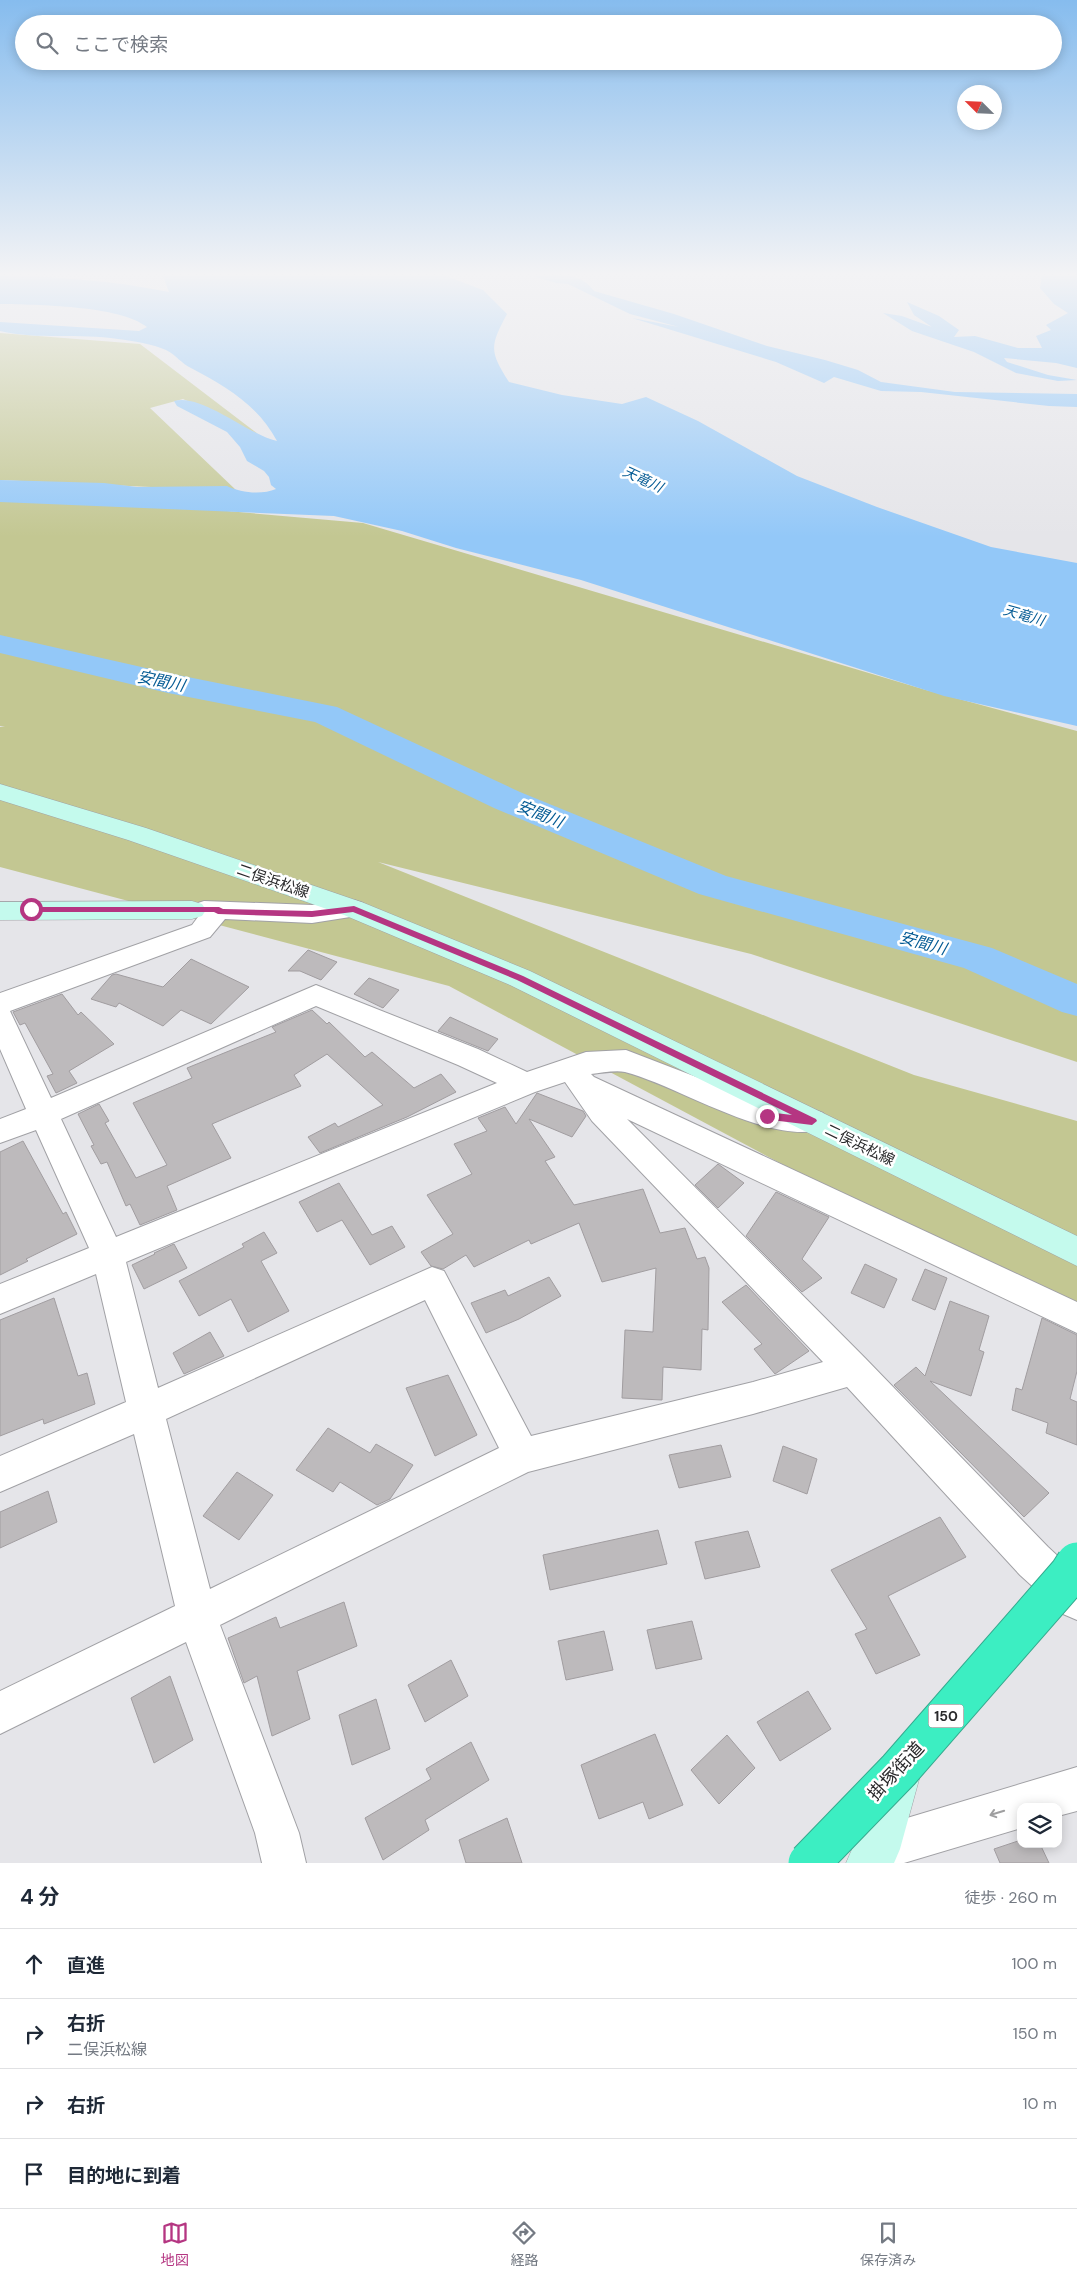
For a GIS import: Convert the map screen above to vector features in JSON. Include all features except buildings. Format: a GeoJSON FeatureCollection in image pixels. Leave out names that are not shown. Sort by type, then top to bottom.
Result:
{"type":"FeatureCollection","features":[{"type":"Feature","properties":{"kind":"highway","name":"掛塚街道"},"geometry":{"type":"LineString","coordinates":[[809,1863],[899,1770],[1070,1574],[1077,1563]]}},
{"type":"Feature","properties":{"kind":"main road","name":"二俣浜松線"},"geometry":{"type":"LineString","coordinates":[[0,792],[137,834],[354,909],[520,978],[1077,1252]]}},
{"type":"Feature","properties":{"kind":"main road"},"geometry":{"type":"LineString","coordinates":[[0,911],[205,910]]}},
{"type":"Feature","properties":{"kind":"main road"},"geometry":{"type":"LineString","coordinates":[[873,1856],[899,1770]]}},
{"type":"Feature","properties":{"kind":"street"},"geometry":{"type":"LineString","coordinates":[[0,1004],[201,931],[205,910],[312,914],[354,909]]}},
{"type":"Feature","properties":{"kind":"street"},"geometry":{"type":"LineString","coordinates":[[0,1131],[44,1114],[316,995],[468,1057],[525,1084]]}},
{"type":"Feature","properties":{"kind":"street"},"geometry":{"type":"LineString","coordinates":[[0,1018],[108,1255],[197,1616],[277,1833],[284,1863]]}},
{"type":"Feature","properties":{"kind":"street"},"geometry":{"type":"LineString","coordinates":[[577,1076],[586,1063],[626,1061],[767,1116],[812,1121]]}},
{"type":"Feature","properties":{"kind":"street"},"geometry":{"type":"LineString","coordinates":[[577,1076],[603,1113],[853,1369],[1034,1562],[1077,1600]]}},
{"type":"Feature","properties":{"kind":"street"},"geometry":{"type":"LineString","coordinates":[[0,1299],[525,1084],[577,1076],[1077,1318]]}},
{"type":"Feature","properties":{"kind":"street"},"geometry":{"type":"LineString","coordinates":[[0,1474],[146,1411],[432,1281],[522,1456]]}},
{"type":"Feature","properties":{"kind":"street"},"geometry":{"type":"LineString","coordinates":[[0,1713],[522,1456],[753,1398],[853,1369]]}},
{"type":"Feature","properties":{"kind":"street"},"geometry":{"type":"LineString","coordinates":[[873,1856],[1077,1789]]}},
{"type":"Feature","properties":{"kind":"green space"},"geometry":{"type":"Polygon","coordinates":[[[0,363],[165,363],[258,434],[183,399],[150,408],[237,491],[0,480],[0,363]]]}},
{"type":"Feature","properties":{"kind":"green space"},"geometry":{"type":"Polygon","coordinates":[[[0,491],[363,523],[926,690],[1077,731],[1077,1062],[751,954],[378,862],[914,1075],[1077,1121],[1077,1322],[449,986],[0,867],[0,727],[5,727],[0,726],[0,491]]]}},
{"type":"Feature","properties":{"kind":"water","name":"天竜川"},"geometry":{"type":"Polygon","coordinates":[[[184,363],[498,363],[509,382],[562,395],[622,404],[646,397],[698,421],[797,476],[877,507],[991,547],[1077,563],[1077,726],[944,696],[581,580],[456,548],[402,531],[334,516],[0,502],[0,480],[104,483],[137,487],[227,486],[252,492],[276,489],[271,485],[269,477],[264,471],[247,461],[240,447],[227,432],[177,406],[174,401],[185,400],[198,403],[265,437],[277,441],[260,417],[240,398],[184,363]]]}},
{"type":"Feature","properties":{"kind":"water"},"geometry":{"type":"Polygon","coordinates":[[[778,363],[835,363],[858,370],[881,382],[955,392],[1077,394],[1077,407],[1049,406],[921,392],[881,391],[834,377],[824,383],[778,363]]]}},
{"type":"Feature","properties":{"kind":"water"},"geometry":{"type":"Polygon","coordinates":[[[996,363],[1010,363],[1048,375],[1077,380],[1058,381],[1016,373],[996,363]]]}},
{"type":"Feature","properties":{"kind":"water"},"geometry":{"type":"Polygon","coordinates":[[[1056,363],[1077,363],[1077,368],[1056,363]]]}},
{"type":"Feature","properties":{"kind":"waterway","name":"安間川"},"geometry":{"type":"LineString","coordinates":[[0,644],[168,683],[325,714],[507,800],[713,885],[978,958],[1077,1001]]}},
{"type":"Feature","properties":{"kind":"route"},"geometry":{"type":"LineString","coordinates":[[31,909],[219,910],[312,914],[354,909],[520,978],[812,1121],[767,1116]]}}]}
